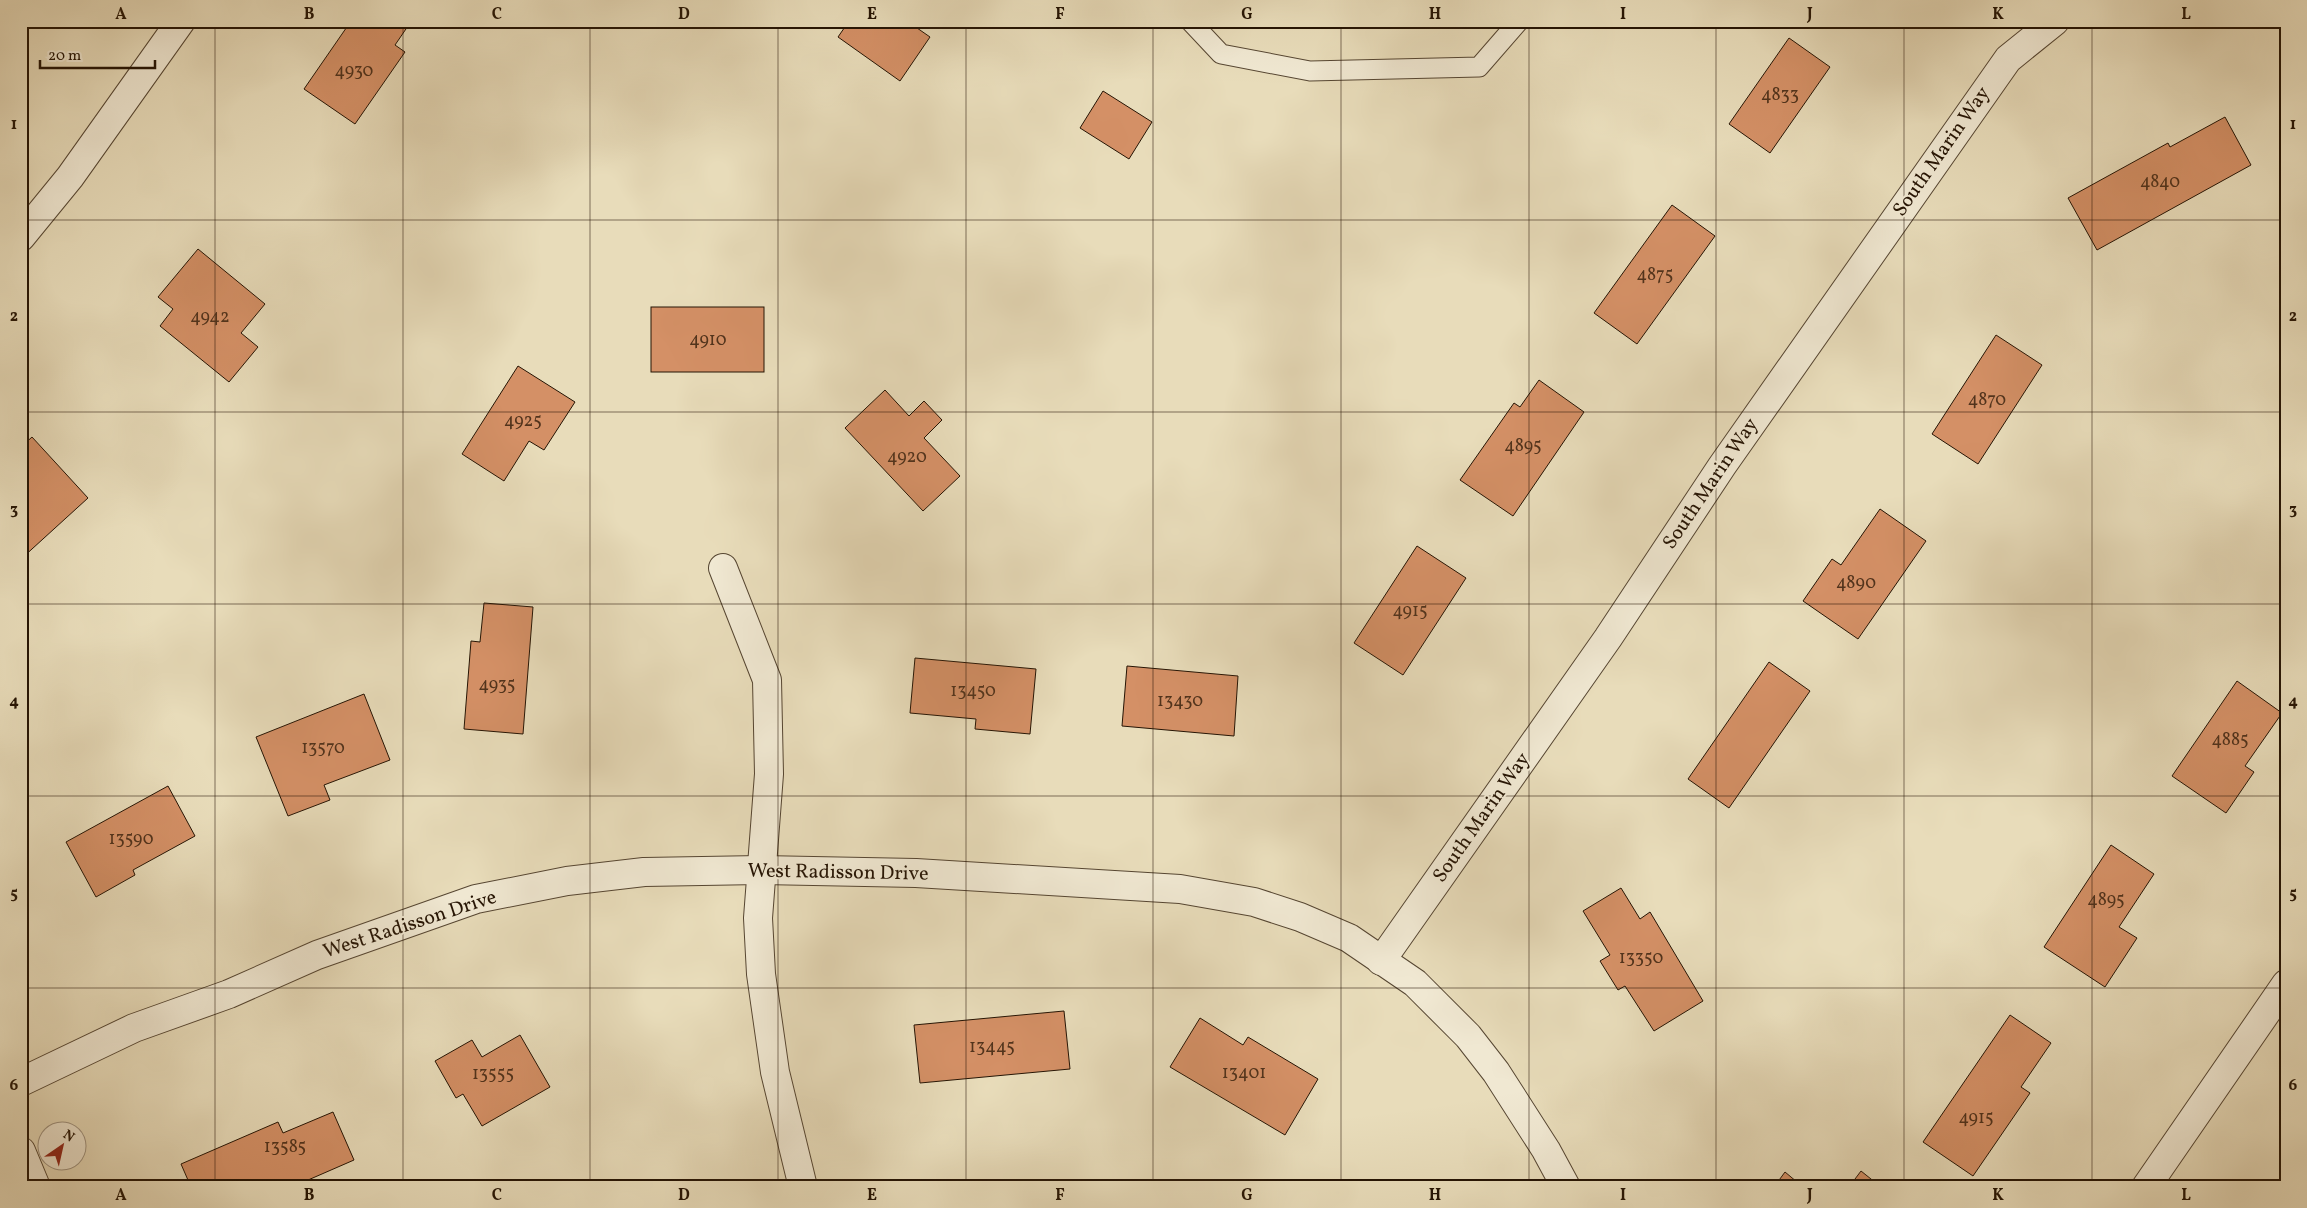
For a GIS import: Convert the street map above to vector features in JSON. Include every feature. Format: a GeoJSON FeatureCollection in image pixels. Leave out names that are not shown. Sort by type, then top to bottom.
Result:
{"type":"FeatureCollection","features":[{"type":"Feature","properties":{"kind":"street"},"geometry":{"type":"LineString","coordinates":[[21,238],[70,176],[181,21]]}},
{"type":"Feature","properties":{"kind":"street","name":"South Marin Way"},"geometry":{"type":"LineString","coordinates":[[1382,961],[1608,638],[1727,458],[2008,58],[2055,21]]}},
{"type":"Feature","properties":{"kind":"street"},"geometry":{"type":"LineString","coordinates":[[723,568],[767,680],[769,774],[760,870],[758,918],[761,974],[775,1072],[803,1187]]}},
{"type":"Feature","properties":{"kind":"street","name":"West Radisson Drive"},"geometry":{"type":"LineString","coordinates":[[21,1082],[134,1028],[229,994],[317,955],[476,899],[567,881],[644,872],[760,870],[916,873],[1180,889],[1254,902],[1300,917],[1349,938],[1415,983],[1468,1036],[1496,1072],[1566,1187]]}},
{"type":"Feature","properties":{"kind":"street"},"geometry":{"type":"LineString","coordinates":[[2146,1187],[2286,984]]}},
{"type":"Feature","properties":{"kind":"street"},"geometry":{"type":"LineString","coordinates":[[21,1152],[36,1187]]}},
{"type":"Feature","properties":{"kind":"lane"},"geometry":{"type":"LineString","coordinates":[[1190,21],[1221,54],[1310,71],[1479,67],[1519,21]]}},
{"type":"Feature","properties":{"kind":"building"},"geometry":{"type":"Polygon","coordinates":[[[351,21],[402,21],[408,26],[395,45],[405,52],[355,124],[304,89],[351,21]]]}},
{"type":"Feature","properties":{"kind":"building"},"geometry":{"type":"Polygon","coordinates":[[[849,21],[907,21],[930,37],[900,81],[838,37],[849,21]]]}},
{"type":"Feature","properties":{"kind":"building"},"geometry":{"type":"Polygon","coordinates":[[[1789,38],[1830,67],[1770,153],[1729,124],[1789,38]]]}},
{"type":"Feature","properties":{"kind":"building"},"geometry":{"type":"Polygon","coordinates":[[[1103,91],[1152,122],[1129,159],[1080,128],[1103,91]]]}},
{"type":"Feature","properties":{"kind":"building"},"geometry":{"type":"Polygon","coordinates":[[[2225,117],[2251,165],[2097,250],[2068,198],[2168,143],[2170,147],[2225,117]]]}},
{"type":"Feature","properties":{"kind":"building"},"geometry":{"type":"Polygon","coordinates":[[[1672,205],[1715,236],[1637,344],[1594,313],[1672,205]]]}},
{"type":"Feature","properties":{"kind":"building"},"geometry":{"type":"Polygon","coordinates":[[[198,249],[265,304],[241,333],[258,347],[229,382],[160,326],[173,309],[158,297],[198,249]]]}},
{"type":"Feature","properties":{"kind":"building"},"geometry":{"type":"Polygon","coordinates":[[[651,307],[764,307],[764,372],[651,372],[651,307]]]}},
{"type":"Feature","properties":{"kind":"building"},"geometry":{"type":"Polygon","coordinates":[[[1996,335],[2042,365],[1978,464],[1932,434],[1996,335]]]}},
{"type":"Feature","properties":{"kind":"building"},"geometry":{"type":"Polygon","coordinates":[[[518,366],[575,402],[544,450],[529,441],[504,481],[462,454],[518,366]]]}},
{"type":"Feature","properties":{"kind":"building"},"geometry":{"type":"Polygon","coordinates":[[[1539,380],[1584,412],[1513,516],[1460,480],[1514,403],[1520,407],[1539,380]]]}},
{"type":"Feature","properties":{"kind":"building"},"geometry":{"type":"Polygon","coordinates":[[[885,390],[909,416],[924,401],[942,420],[924,438],[960,476],[923,511],[845,428],[885,390]]]}},
{"type":"Feature","properties":{"kind":"building"},"geometry":{"type":"Polygon","coordinates":[[[32,437],[88,498],[21,559],[21,447],[32,437]]]}},
{"type":"Feature","properties":{"kind":"building"},"geometry":{"type":"Polygon","coordinates":[[[1880,509],[1926,541],[1858,639],[1803,601],[1832,559],[1841,565],[1880,509]]]}},
{"type":"Feature","properties":{"kind":"building"},"geometry":{"type":"Polygon","coordinates":[[[1417,546],[1466,578],[1403,675],[1354,643],[1417,546]]]}},
{"type":"Feature","properties":{"kind":"building"},"geometry":{"type":"Polygon","coordinates":[[[484,603],[533,607],[523,734],[464,729],[471,641],[480,642],[484,603]]]}},
{"type":"Feature","properties":{"kind":"building"},"geometry":{"type":"Polygon","coordinates":[[[915,658],[1036,669],[1030,734],[975,729],[976,719],[910,713],[915,658]]]}},
{"type":"Feature","properties":{"kind":"building"},"geometry":{"type":"Polygon","coordinates":[[[1769,662],[1810,691],[1729,808],[1688,779],[1769,662]]]}},
{"type":"Feature","properties":{"kind":"building"},"geometry":{"type":"Polygon","coordinates":[[[1127,666],[1238,676],[1234,736],[1122,726],[1127,666]]]}},
{"type":"Feature","properties":{"kind":"building"},"geometry":{"type":"Polygon","coordinates":[[[2237,681],[2282,713],[2245,766],[2254,772],[2226,813],[2172,776],[2237,681]]]}},
{"type":"Feature","properties":{"kind":"building"},"geometry":{"type":"Polygon","coordinates":[[[364,694],[390,760],[324,785],[330,800],[288,816],[256,737],[364,694]]]}},
{"type":"Feature","properties":{"kind":"building"},"geometry":{"type":"Polygon","coordinates":[[[168,786],[195,836],[133,870],[135,875],[96,897],[66,842],[168,786]]]}},
{"type":"Feature","properties":{"kind":"building"},"geometry":{"type":"Polygon","coordinates":[[[2111,845],[2154,874],[2119,927],[2137,938],[2105,987],[2044,947],[2111,845]]]}},
{"type":"Feature","properties":{"kind":"building"},"geometry":{"type":"Polygon","coordinates":[[[1621,888],[1640,919],[1650,912],[1703,1001],[1654,1031],[1625,986],[1618,990],[1600,961],[1610,955],[1583,911],[1621,888]]]}},
{"type":"Feature","properties":{"kind":"building"},"geometry":{"type":"Polygon","coordinates":[[[1064,1011],[1070,1069],[920,1083],[914,1025],[1064,1011]]]}},
{"type":"Feature","properties":{"kind":"building"},"geometry":{"type":"Polygon","coordinates":[[[2010,1015],[2051,1043],[2021,1087],[2030,1093],[1973,1176],[1923,1142],[2010,1015]]]}},
{"type":"Feature","properties":{"kind":"building"},"geometry":{"type":"Polygon","coordinates":[[[1200,1018],[1243,1045],[1248,1037],[1318,1079],[1285,1135],[1170,1067],[1200,1018]]]}},
{"type":"Feature","properties":{"kind":"building"},"geometry":{"type":"Polygon","coordinates":[[[520,1035],[550,1087],[482,1126],[463,1094],[456,1098],[435,1061],[472,1040],[482,1057],[520,1035]]]}},
{"type":"Feature","properties":{"kind":"building"},"geometry":{"type":"Polygon","coordinates":[[[333,1112],[354,1160],[292,1187],[191,1187],[181,1164],[278,1122],[283,1133],[333,1112]]]}},
{"type":"Feature","properties":{"kind":"building"},"geometry":{"type":"Polygon","coordinates":[[[1861,1171],[1881,1187],[1849,1187],[1861,1171]]]}},
{"type":"Feature","properties":{"kind":"building"},"geometry":{"type":"Polygon","coordinates":[[[1785,1172],[1803,1187],[1774,1187],[1785,1172]]]}}]}
